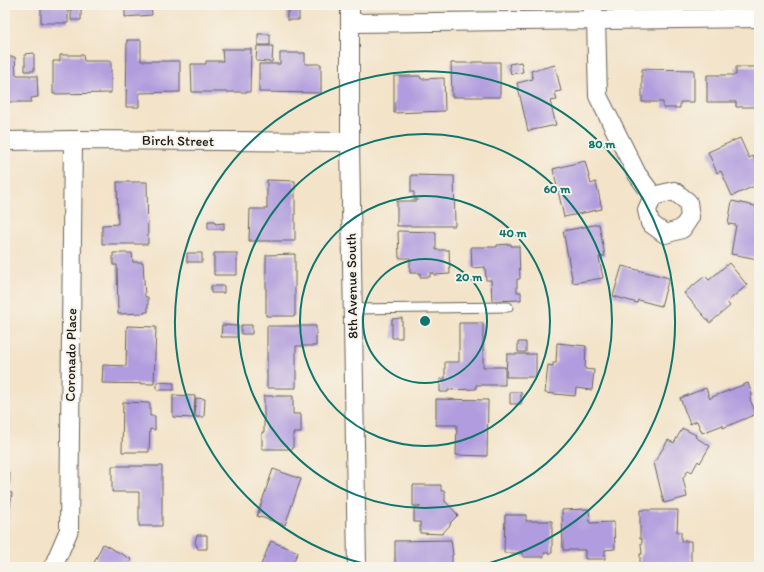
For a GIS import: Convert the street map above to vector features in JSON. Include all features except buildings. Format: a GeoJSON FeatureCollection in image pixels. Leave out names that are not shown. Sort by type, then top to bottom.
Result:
{"type":"FeatureCollection","features":[{"type":"Feature","properties":{"kind":"street","name":"8th Avenue South"},"geometry":{"type":"LineString","coordinates":[[350,5],[350,142],[357,567]]}},
{"type":"Feature","properties":{"kind":"street"},"geometry":{"type":"LineString","coordinates":[[593,13],[598,96],[636,174],[653,196]]}},
{"type":"Feature","properties":{"kind":"street"},"geometry":{"type":"LineString","coordinates":[[350,23],[593,13],[759,18]]}},
{"type":"Feature","properties":{"kind":"street","name":"Coronado Place"},"geometry":{"type":"LineString","coordinates":[[53,567],[69,530],[73,140]]}},
{"type":"Feature","properties":{"kind":"street","name":"Birch Street"},"geometry":{"type":"LineString","coordinates":[[5,141],[350,142]]}},
{"type":"Feature","properties":{"kind":"lane"},"geometry":{"type":"LineString","coordinates":[[353,309],[508,308]]}}]}
